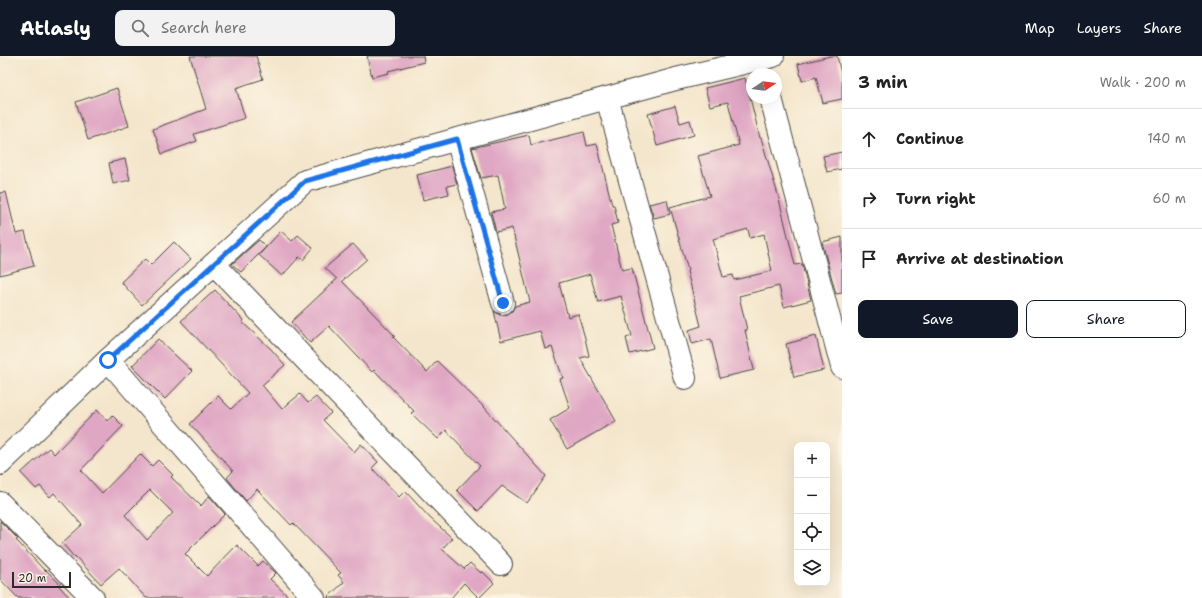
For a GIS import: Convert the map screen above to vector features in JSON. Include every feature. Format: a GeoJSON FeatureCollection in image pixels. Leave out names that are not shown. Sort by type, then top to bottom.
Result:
{"type":"FeatureCollection","features":[{"type":"Feature","properties":{"kind":"street"},"geometry":{"type":"LineString","coordinates":[[0,464],[108,360],[305,181],[676,79],[766,63]]}},
{"type":"Feature","properties":{"kind":"street"},"geometry":{"type":"LineString","coordinates":[[607,98],[686,378]]}},
{"type":"Feature","properties":{"kind":"street"},"geometry":{"type":"LineString","coordinates":[[773,104],[842,367]]}},
{"type":"Feature","properties":{"kind":"street"},"geometry":{"type":"LineString","coordinates":[[457,139],[503,303]]}},
{"type":"Feature","properties":{"kind":"street"},"geometry":{"type":"LineString","coordinates":[[214,264],[501,564]]}},
{"type":"Feature","properties":{"kind":"street"},"geometry":{"type":"LineString","coordinates":[[108,360],[314,598]]}},
{"type":"Feature","properties":{"kind":"street"},"geometry":{"type":"LineString","coordinates":[[0,503],[93,598]]}},
{"type":"Feature","properties":{"kind":"building"},"geometry":{"type":"Polygon","coordinates":[[[190,56],[256,56],[263,79],[236,88],[245,118],[194,134],[197,141],[162,154],[153,129],[206,109],[190,56]]]}},
{"type":"Feature","properties":{"kind":"building"},"geometry":{"type":"Polygon","coordinates":[[[367,56],[423,56],[424,62],[388,71],[389,73],[372,77],[367,56]]]}},
{"type":"Feature","properties":{"kind":"building"},"geometry":{"type":"Polygon","coordinates":[[[830,56],[837,56],[842,78],[842,99],[823,103],[816,77],[802,81],[798,64],[830,56]]]}},
{"type":"Feature","properties":{"kind":"building"},"geometry":{"type":"Polygon","coordinates":[[[745,78],[746,104],[752,104],[760,138],[778,195],[795,265],[802,264],[811,300],[784,307],[779,286],[739,296],[754,370],[720,378],[711,339],[692,344],[689,330],[701,326],[687,271],[688,270],[670,207],[710,196],[698,156],[739,145],[728,102],[710,106],[705,88],[745,78]],[[748,229],[713,239],[723,277],[733,275],[734,280],[772,271],[764,234],[750,238],[748,229]]]}},
{"type":"Feature","properties":{"kind":"building"},"geometry":{"type":"Polygon","coordinates":[[[117,88],[129,126],[88,140],[76,102],[117,88]]]}},
{"type":"Feature","properties":{"kind":"building"},"geometry":{"type":"Polygon","coordinates":[[[675,106],[680,123],[690,120],[694,135],[657,146],[648,114],[675,106]]]}},
{"type":"Feature","properties":{"kind":"building"},"geometry":{"type":"Polygon","coordinates":[[[584,132],[587,146],[597,144],[618,223],[611,225],[622,270],[632,268],[653,348],[630,354],[626,338],[632,336],[621,296],[598,302],[590,274],[559,283],[568,317],[578,314],[585,338],[589,356],[580,358],[616,421],[567,449],[550,420],[570,408],[560,379],[563,378],[552,347],[545,349],[540,331],[501,341],[494,311],[500,315],[506,315],[512,311],[515,306],[530,302],[512,228],[496,232],[491,212],[505,209],[498,175],[481,178],[472,148],[529,135],[531,145],[584,132]]]}},
{"type":"Feature","properties":{"kind":"building"},"geometry":{"type":"Polygon","coordinates":[[[842,152],[842,169],[827,172],[823,156],[842,152]]]}},
{"type":"Feature","properties":{"kind":"building"},"geometry":{"type":"Polygon","coordinates":[[[125,159],[130,180],[113,184],[109,163],[125,159]]]}},
{"type":"Feature","properties":{"kind":"building"},"geometry":{"type":"Polygon","coordinates":[[[452,166],[457,184],[447,186],[449,194],[423,200],[417,175],[452,166]]]}},
{"type":"Feature","properties":{"kind":"building"},"geometry":{"type":"Polygon","coordinates":[[[6,192],[16,234],[25,232],[34,266],[0,275],[0,193],[6,192]]]}},
{"type":"Feature","properties":{"kind":"building"},"geometry":{"type":"Polygon","coordinates":[[[667,200],[670,214],[654,218],[649,204],[667,200]]]}},
{"type":"Feature","properties":{"kind":"building"},"geometry":{"type":"Polygon","coordinates":[[[281,231],[292,241],[298,235],[313,248],[303,260],[299,257],[282,276],[259,255],[281,231]]]}},
{"type":"Feature","properties":{"kind":"building"},"geometry":{"type":"Polygon","coordinates":[[[842,237],[842,293],[836,294],[822,242],[842,237]]]}},
{"type":"Feature","properties":{"kind":"building"},"geometry":{"type":"Polygon","coordinates":[[[259,240],[266,247],[241,272],[232,264],[259,240]]]}},
{"type":"Feature","properties":{"kind":"building"},"geometry":{"type":"Polygon","coordinates":[[[174,242],[191,259],[142,305],[121,282],[145,259],[151,265],[174,242]]]}},
{"type":"Feature","properties":{"kind":"building"},"geometry":{"type":"Polygon","coordinates":[[[353,244],[367,259],[342,281],[427,372],[437,361],[485,408],[546,476],[527,503],[502,486],[478,511],[457,490],[480,466],[446,430],[438,439],[411,413],[414,411],[374,370],[372,372],[329,326],[310,343],[291,322],[337,279],[325,268],[353,244]]]}},
{"type":"Feature","properties":{"kind":"building"},"geometry":{"type":"Polygon","coordinates":[[[215,290],[243,320],[242,322],[271,349],[285,365],[262,385],[282,409],[300,394],[308,403],[316,397],[331,413],[323,420],[354,452],[361,444],[378,462],[372,468],[399,497],[405,491],[430,518],[452,538],[442,549],[464,569],[470,563],[481,573],[482,571],[494,583],[479,598],[464,583],[451,598],[327,598],[344,582],[338,575],[341,573],[293,523],[291,525],[257,489],[246,501],[227,478],[233,471],[190,424],[218,396],[231,409],[248,393],[181,321],[215,290]]]}},
{"type":"Feature","properties":{"kind":"building"},"geometry":{"type":"Polygon","coordinates":[[[816,336],[824,370],[794,377],[786,344],[816,336]]]}},
{"type":"Feature","properties":{"kind":"building"},"geometry":{"type":"Polygon","coordinates":[[[158,339],[192,371],[165,399],[132,366],[158,339]]]}},
{"type":"Feature","properties":{"kind":"building"},"geometry":{"type":"Polygon","coordinates":[[[97,410],[107,421],[112,415],[123,426],[81,470],[102,493],[140,454],[152,466],[158,460],[173,475],[171,477],[201,506],[209,496],[225,514],[185,554],[207,576],[237,545],[258,566],[263,561],[276,573],[270,579],[290,598],[146,598],[119,568],[101,584],[62,543],[82,525],[54,493],[50,497],[40,486],[36,489],[21,473],[49,448],[54,454],[97,410]],[[150,490],[125,515],[147,540],[173,513],[150,490]]]}},
{"type":"Feature","properties":{"kind":"building"},"geometry":{"type":"Polygon","coordinates":[[[0,521],[18,539],[16,540],[45,571],[46,570],[60,584],[59,586],[70,598],[18,598],[0,579],[0,521]]]}},
{"type":"Feature","properties":{"kind":"route"},"geometry":{"type":"LineString","coordinates":[[108,360],[305,181],[457,139],[503,303]]}}]}
